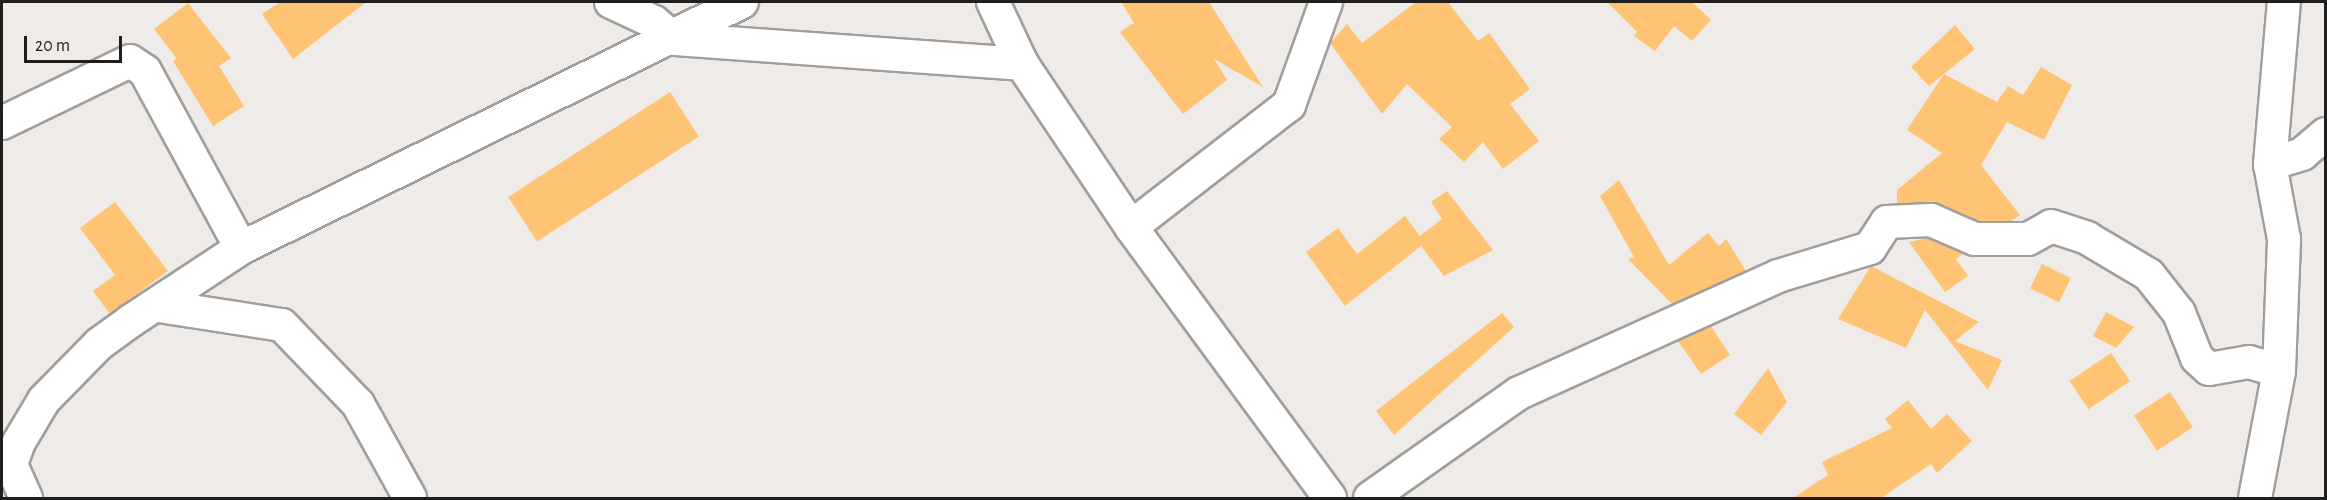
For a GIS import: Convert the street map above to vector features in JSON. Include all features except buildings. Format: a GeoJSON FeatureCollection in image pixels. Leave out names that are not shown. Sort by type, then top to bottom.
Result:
{"type":"FeatureCollection","features":[{"type":"Feature","properties":{"kind":"street"},"geometry":{"type":"LineString","coordinates":[[611,2],[654,22],[674,39],[1022,64]]}},
{"type":"Feature","properties":{"kind":"street"},"geometry":{"type":"LineString","coordinates":[[26,498],[6,466],[44,400],[99,344],[159,306],[242,248],[674,39],[742,2]]}},
{"type":"Feature","properties":{"kind":"street"},"geometry":{"type":"LineString","coordinates":[[993,2],[1022,64],[1131,227],[1330,498]]}},
{"type":"Feature","properties":{"kind":"street"},"geometry":{"type":"LineString","coordinates":[[1131,227],[1289,105],[1326,2]]}},
{"type":"Feature","properties":{"kind":"street"},"geometry":{"type":"LineString","coordinates":[[2255,498],[2279,371],[2284,239],[2270,164],[2284,2]]}},
{"type":"Feature","properties":{"kind":"street"},"geometry":{"type":"LineString","coordinates":[[2,123],[130,61],[145,71],[242,248]]}},
{"type":"Feature","properties":{"kind":"street"},"geometry":{"type":"LineString","coordinates":[[2270,164],[2302,154],[2325,134]]}},
{"type":"Feature","properties":{"kind":"street"},"geometry":{"type":"LineString","coordinates":[[1370,498],[1519,393],[1778,276],[1870,248],[1887,222],[1931,220],[1975,239],[2028,239],[2051,226],[2087,238],[2149,275],[2179,313],[2197,358],[2209,369],[2249,362],[2279,371]]}},
{"type":"Feature","properties":{"kind":"street"},"geometry":{"type":"LineString","coordinates":[[159,306],[282,325],[358,404],[410,498]]}}]}
